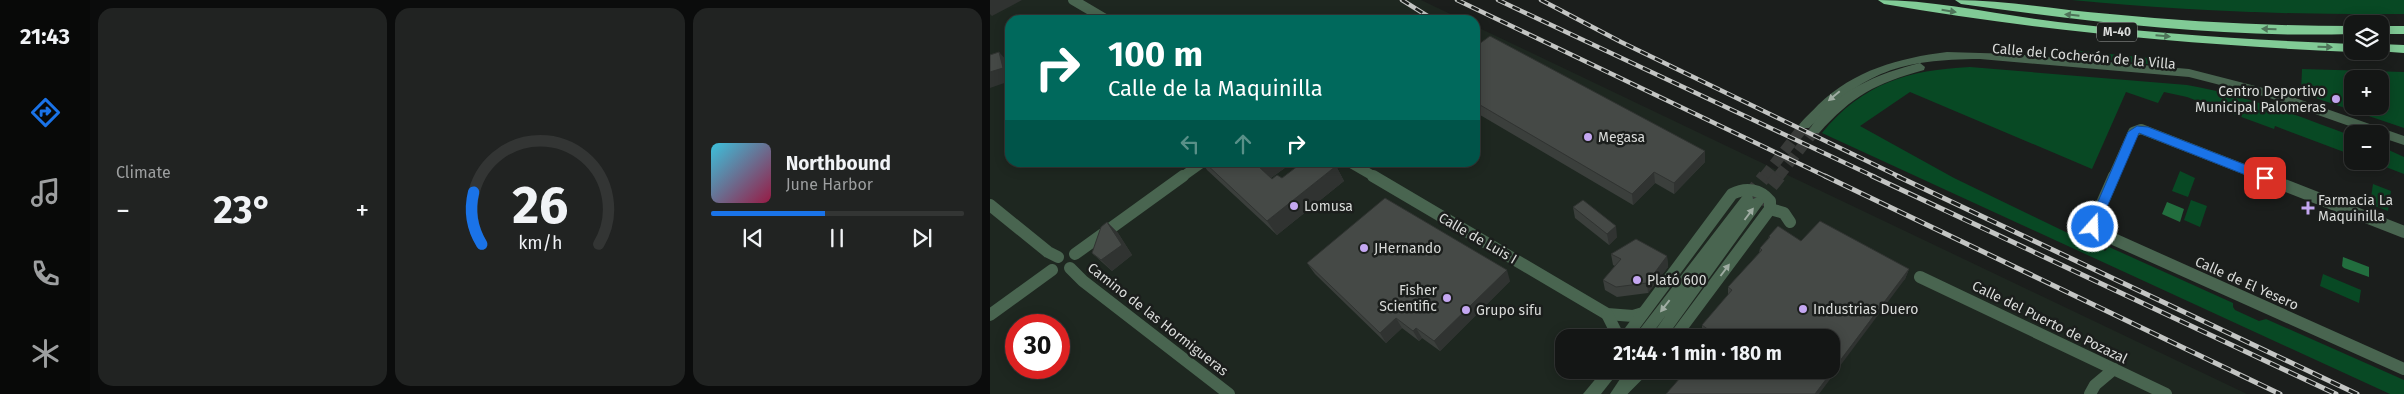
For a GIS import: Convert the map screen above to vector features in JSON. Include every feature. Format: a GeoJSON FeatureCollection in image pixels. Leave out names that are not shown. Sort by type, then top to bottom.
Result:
{"type":"FeatureCollection","features":[{"type":"Feature","properties":{"kind":"highway","name":"M-40"},"geometry":{"type":"LineString","coordinates":[[1884,0],[1979,16],[2088,29],[2243,42],[2344,48]]}},
{"type":"Feature","properties":{"kind":"highway","name":"M-40"},"geometry":{"type":"LineString","coordinates":[[1961,0],[2061,14],[2144,22],[2285,30],[2344,30]]}},
{"type":"Feature","properties":{"kind":"highway"},"geometry":{"type":"LineString","coordinates":[[2389,30],[2404,30]]}},
{"type":"Feature","properties":{"kind":"highway"},"geometry":{"type":"LineString","coordinates":[[2389,48],[2404,48]]}},
{"type":"Feature","properties":{"kind":"street"},"geometry":{"type":"LineString","coordinates":[[1073,0],[1098,15]]}},
{"type":"Feature","properties":{"kind":"street","name":"Calle del Cocherón de la Villa"},"geometry":{"type":"LineString","coordinates":[[2344,127],[2273,101],[2216,86],[2166,78],[1978,62],[1924,66],[1872,82],[1842,102],[1810,128],[1833,96],[1847,86],[1878,70],[1905,61],[1934,56],[1983,55],[2189,73],[2219,79],[2295,101],[2360,125]]}},
{"type":"Feature","properties":{"kind":"street","name":"Calle de El Yesero"},"geometry":{"type":"LineString","coordinates":[[2404,232],[2141,129],[2133,132],[2092,224],[2100,233],[2404,369]]}},
{"type":"Feature","properties":{"kind":"street","name":"Calle del Cocherón de la Villa"},"geometry":{"type":"LineString","coordinates":[[2389,135],[2404,141]]}},
{"type":"Feature","properties":{"kind":"street"},"geometry":{"type":"LineString","coordinates":[[2389,145],[2404,151]]}},
{"type":"Feature","properties":{"kind":"street"},"geometry":{"type":"LineString","coordinates":[[1052,270],[1051,265],[1058,257],[1066,253],[1075,254],[1196,167]]}},
{"type":"Feature","properties":{"kind":"street","name":"Calle de Luis I"},"geometry":{"type":"LineString","coordinates":[[1357,167],[1606,314],[1633,316],[1643,313]]}},
{"type":"Feature","properties":{"kind":"street"},"geometry":{"type":"LineString","coordinates":[[1631,329],[1732,194],[1744,189],[1760,192],[1770,201],[1759,203],[1648,329]]}},
{"type":"Feature","properties":{"kind":"street"},"geometry":{"type":"LineString","coordinates":[[1759,203],[1784,213],[1790,222]]}},
{"type":"Feature","properties":{"kind":"street"},"geometry":{"type":"LineString","coordinates":[[1664,329],[1759,203]]}},
{"type":"Feature","properties":{"kind":"street"},"geometry":{"type":"LineString","coordinates":[[1680,329],[1759,203]]}},
{"type":"Feature","properties":{"kind":"street"},"geometry":{"type":"LineString","coordinates":[[990,205],[1048,252],[1058,257]]}},
{"type":"Feature","properties":{"kind":"street"},"geometry":{"type":"LineString","coordinates":[[1052,270],[1059,272],[1070,268],[1077,261],[1075,254]]}},
{"type":"Feature","properties":{"kind":"street","name":"Camino de las Hormigueras"},"geometry":{"type":"LineString","coordinates":[[1070,268],[1083,281],[1154,334],[1229,394]]}},
{"type":"Feature","properties":{"kind":"street"},"geometry":{"type":"LineString","coordinates":[[990,315],[1052,270]]}},
{"type":"Feature","properties":{"kind":"street","name":"Calle del Puerto de Pozazal"},"geometry":{"type":"LineString","coordinates":[[1920,277],[2166,394]]}},
{"type":"Feature","properties":{"kind":"street"},"geometry":{"type":"LineString","coordinates":[[1606,314],[1609,322],[1615,329]]}},
{"type":"Feature","properties":{"kind":"street"},"geometry":{"type":"LineString","coordinates":[[2090,394],[2095,385],[2114,369]]}},
{"type":"Feature","properties":{"kind":"street"},"geometry":{"type":"LineString","coordinates":[[1594,390],[1601,379]]}},
{"type":"Feature","properties":{"kind":"street"},"geometry":{"type":"LineString","coordinates":[[1594,390],[1604,379]]}},
{"type":"Feature","properties":{"kind":"street"},"geometry":{"type":"LineString","coordinates":[[1619,394],[1628,379]]}},
{"type":"Feature","properties":{"kind":"street"},"geometry":{"type":"LineString","coordinates":[[1619,394],[1634,379]]}},
{"type":"Feature","properties":{"kind":"shaded area"},"geometry":{"type":"Polygon","coordinates":[[[990,0],[1421,0],[1452,15],[1005,15],[1005,167],[1480,167],[1480,28],[2247,394],[990,394],[990,0]]]}},
{"type":"Feature","properties":{"kind":"shaded area"},"geometry":{"type":"Polygon","coordinates":[[[2072,0],[2404,0],[2404,14],[2238,12],[2072,0]]]}},
{"type":"Feature","properties":{"kind":"shaded area"},"geometry":{"type":"Polygon","coordinates":[[[2072,50],[2148,58],[2158,65],[2057,55],[2072,50]]]}},
{"type":"Feature","properties":{"kind":"shaded area"},"geometry":{"type":"Polygon","coordinates":[[[1970,67],[2187,85],[2250,100],[2344,133],[2344,152],[2275,126],[2274,129],[2187,97],[2164,92],[2158,103],[2126,92],[2092,169],[1910,92],[1860,126],[1954,178],[2105,251],[2109,247],[2233,303],[2235,310],[2259,321],[2266,319],[2404,380],[2404,394],[2390,394],[1822,133],[1854,102],[1870,91],[1888,82],[1907,76],[1970,67]]]}},
{"type":"Feature","properties":{"kind":"shaded area","name":"Centro Deportivo Municipal Palomeras"},"geometry":{"type":"Polygon","coordinates":[[[2302,69],[2344,70],[2344,108],[2301,93],[2302,69]]]}},
{"type":"Feature","properties":{"kind":"shaded area","name":"Centro Deportivo Municipal Palomeras"},"geometry":{"type":"Polygon","coordinates":[[[2389,72],[2404,72],[2404,128],[2366,115],[2389,115],[2389,72]]]}},
{"type":"Feature","properties":{"kind":"shaded area"},"geometry":{"type":"Polygon","coordinates":[[[2389,150],[2404,157],[2404,174],[2389,168],[2389,150]]]}},
{"type":"Feature","properties":{"kind":"shaded area"},"geometry":{"type":"Polygon","coordinates":[[[2180,171],[2195,178],[2188,197],[2172,191],[2180,171]]]}},
{"type":"Feature","properties":{"kind":"shaded area"},"geometry":{"type":"Polygon","coordinates":[[[2373,184],[2391,191],[2388,211],[2370,204],[2373,184]]]}},
{"type":"Feature","properties":{"kind":"shaded area"},"geometry":{"type":"Polygon","coordinates":[[[2191,200],[2207,206],[2200,227],[2184,220],[2191,200]]]}},
{"type":"Feature","properties":{"kind":"shaded area"},"geometry":{"type":"Polygon","coordinates":[[[2167,202],[2184,209],[2180,222],[2162,214],[2167,202]]]}},
{"type":"Feature","properties":{"kind":"shaded area"},"geometry":{"type":"Polygon","coordinates":[[[2343,257],[2369,267],[2369,277],[2344,268],[2342,266],[2343,257]]]}},
{"type":"Feature","properties":{"kind":"shaded area"},"geometry":{"type":"Polygon","coordinates":[[[2323,274],[2361,290],[2359,303],[2320,286],[2323,274]]]}},
{"type":"Feature","properties":{"kind":"building","name":"Megasa"},"geometry":{"type":"Polygon","coordinates":[[[1490,36],[1705,151],[1674,183],[1654,172],[1632,194],[1480,105],[1480,43],[1490,36]]]}},
{"type":"Feature","properties":{"kind":"building"},"geometry":{"type":"Polygon","coordinates":[[[999,52],[1003,68],[990,72],[990,55],[999,52]]]}},
{"type":"Feature","properties":{"kind":"building"},"geometry":{"type":"Polygon","coordinates":[[[1209,167],[1259,167],[1272,179],[1277,175],[1282,178],[1296,167],[1335,167],[1267,221],[1209,167]]]}},
{"type":"Feature","properties":{"kind":"building"},"geometry":{"type":"Polygon","coordinates":[[[1385,198],[1507,270],[1434,341],[1416,328],[1413,331],[1396,318],[1380,333],[1307,263],[1385,198]]]}},
{"type":"Feature","properties":{"kind":"building"},"geometry":{"type":"Polygon","coordinates":[[[1583,200],[1616,226],[1607,234],[1573,207],[1583,200]]]}},
{"type":"Feature","properties":{"kind":"building","name":"Industrias Duero"},"geometry":{"type":"Polygon","coordinates":[[[1820,221],[1909,269],[1840,361],[1840,329],[1707,329],[1702,325],[1732,290],[1728,287],[1762,250],[1760,248],[1778,226],[1801,241],[1820,221]]]}},
{"type":"Feature","properties":{"kind":"building"},"geometry":{"type":"Polygon","coordinates":[[[1107,222],[1122,245],[1101,260],[1092,253],[1101,227],[1107,222]]]}},
{"type":"Feature","properties":{"kind":"building","name":"Plató 600"},"geometry":{"type":"Polygon","coordinates":[[[1636,239],[1667,256],[1647,283],[1616,287],[1603,280],[1621,259],[1611,254],[1636,239]]]}},
{"type":"Feature","properties":{"kind":"building","name":"Industrias Duero"},"geometry":{"type":"Polygon","coordinates":[[[1679,379],[1826,379],[1815,394],[1666,394],[1679,379]]]}},
{"type":"Feature","properties":{"kind":"tunnel"},"geometry":{"type":"LineString","coordinates":[[1764,177],[1805,125]]}},
{"type":"Feature","properties":{"kind":"tunnel"},"geometry":{"type":"LineString","coordinates":[[1778,177],[1815,130]]}},
{"type":"Feature","properties":{"kind":"tunnel"},"geometry":{"type":"LineString","coordinates":[[1748,197],[1765,176]]}},
{"type":"Feature","properties":{"kind":"tunnel"},"geometry":{"type":"LineString","coordinates":[[1758,202],[1779,176]]}},
{"type":"Feature","properties":{"kind":"railway"},"geometry":{"type":"LineString","coordinates":[[1402,0],[1426,15]]}},
{"type":"Feature","properties":{"kind":"railway"},"geometry":{"type":"LineString","coordinates":[[1457,0],[1827,177]]}},
{"type":"Feature","properties":{"kind":"railway"},"geometry":{"type":"LineString","coordinates":[[1498,0],[1875,177]]}},
{"type":"Feature","properties":{"kind":"railway"},"geometry":{"type":"LineString","coordinates":[[1541,0],[1621,42],[1900,177]]}},
{"type":"Feature","properties":{"kind":"railway"},"geometry":{"type":"LineString","coordinates":[[1825,176],[2280,394]]}},
{"type":"Feature","properties":{"kind":"railway"},"geometry":{"type":"LineString","coordinates":[[1872,176],[2336,394]]}},
{"type":"Feature","properties":{"kind":"railway"},"geometry":{"type":"LineString","coordinates":[[1897,176],[2357,394]]}},
{"type":"Feature","properties":{"kind":"place","name":"Centro Deportivo Municipal Palomeras"},"geometry":{"type":"Point","coordinates":[2336,99]}},
{"type":"Feature","properties":{"kind":"place","name":"Megasa"},"geometry":{"type":"Point","coordinates":[1588,137]}},
{"type":"Feature","properties":{"kind":"place","name":"Lomusa"},"geometry":{"type":"Point","coordinates":[1294,206]}},
{"type":"Feature","properties":{"kind":"place","name":"Farmacia La Maquinilla"},"geometry":{"type":"Point","coordinates":[2308,208]}},
{"type":"Feature","properties":{"kind":"place","name":"JHernando"},"geometry":{"type":"Point","coordinates":[1364,248]}},
{"type":"Feature","properties":{"kind":"place","name":"Plató 600"},"geometry":{"type":"Point","coordinates":[1637,280]}},
{"type":"Feature","properties":{"kind":"place","name":"Fisher Scientific"},"geometry":{"type":"Point","coordinates":[1447,298]}},
{"type":"Feature","properties":{"kind":"place","name":"Industrias Duero"},"geometry":{"type":"Point","coordinates":[1803,309]}},
{"type":"Feature","properties":{"kind":"place","name":"Grupo sifu"},"geometry":{"type":"Point","coordinates":[1466,310]}},
{"type":"Feature","properties":{"kind":"route"},"geometry":{"type":"LineString","coordinates":[[2093,227],[2092,224],[2133,132],[2137,130],[2145,130],[2265,178]]}}]}
